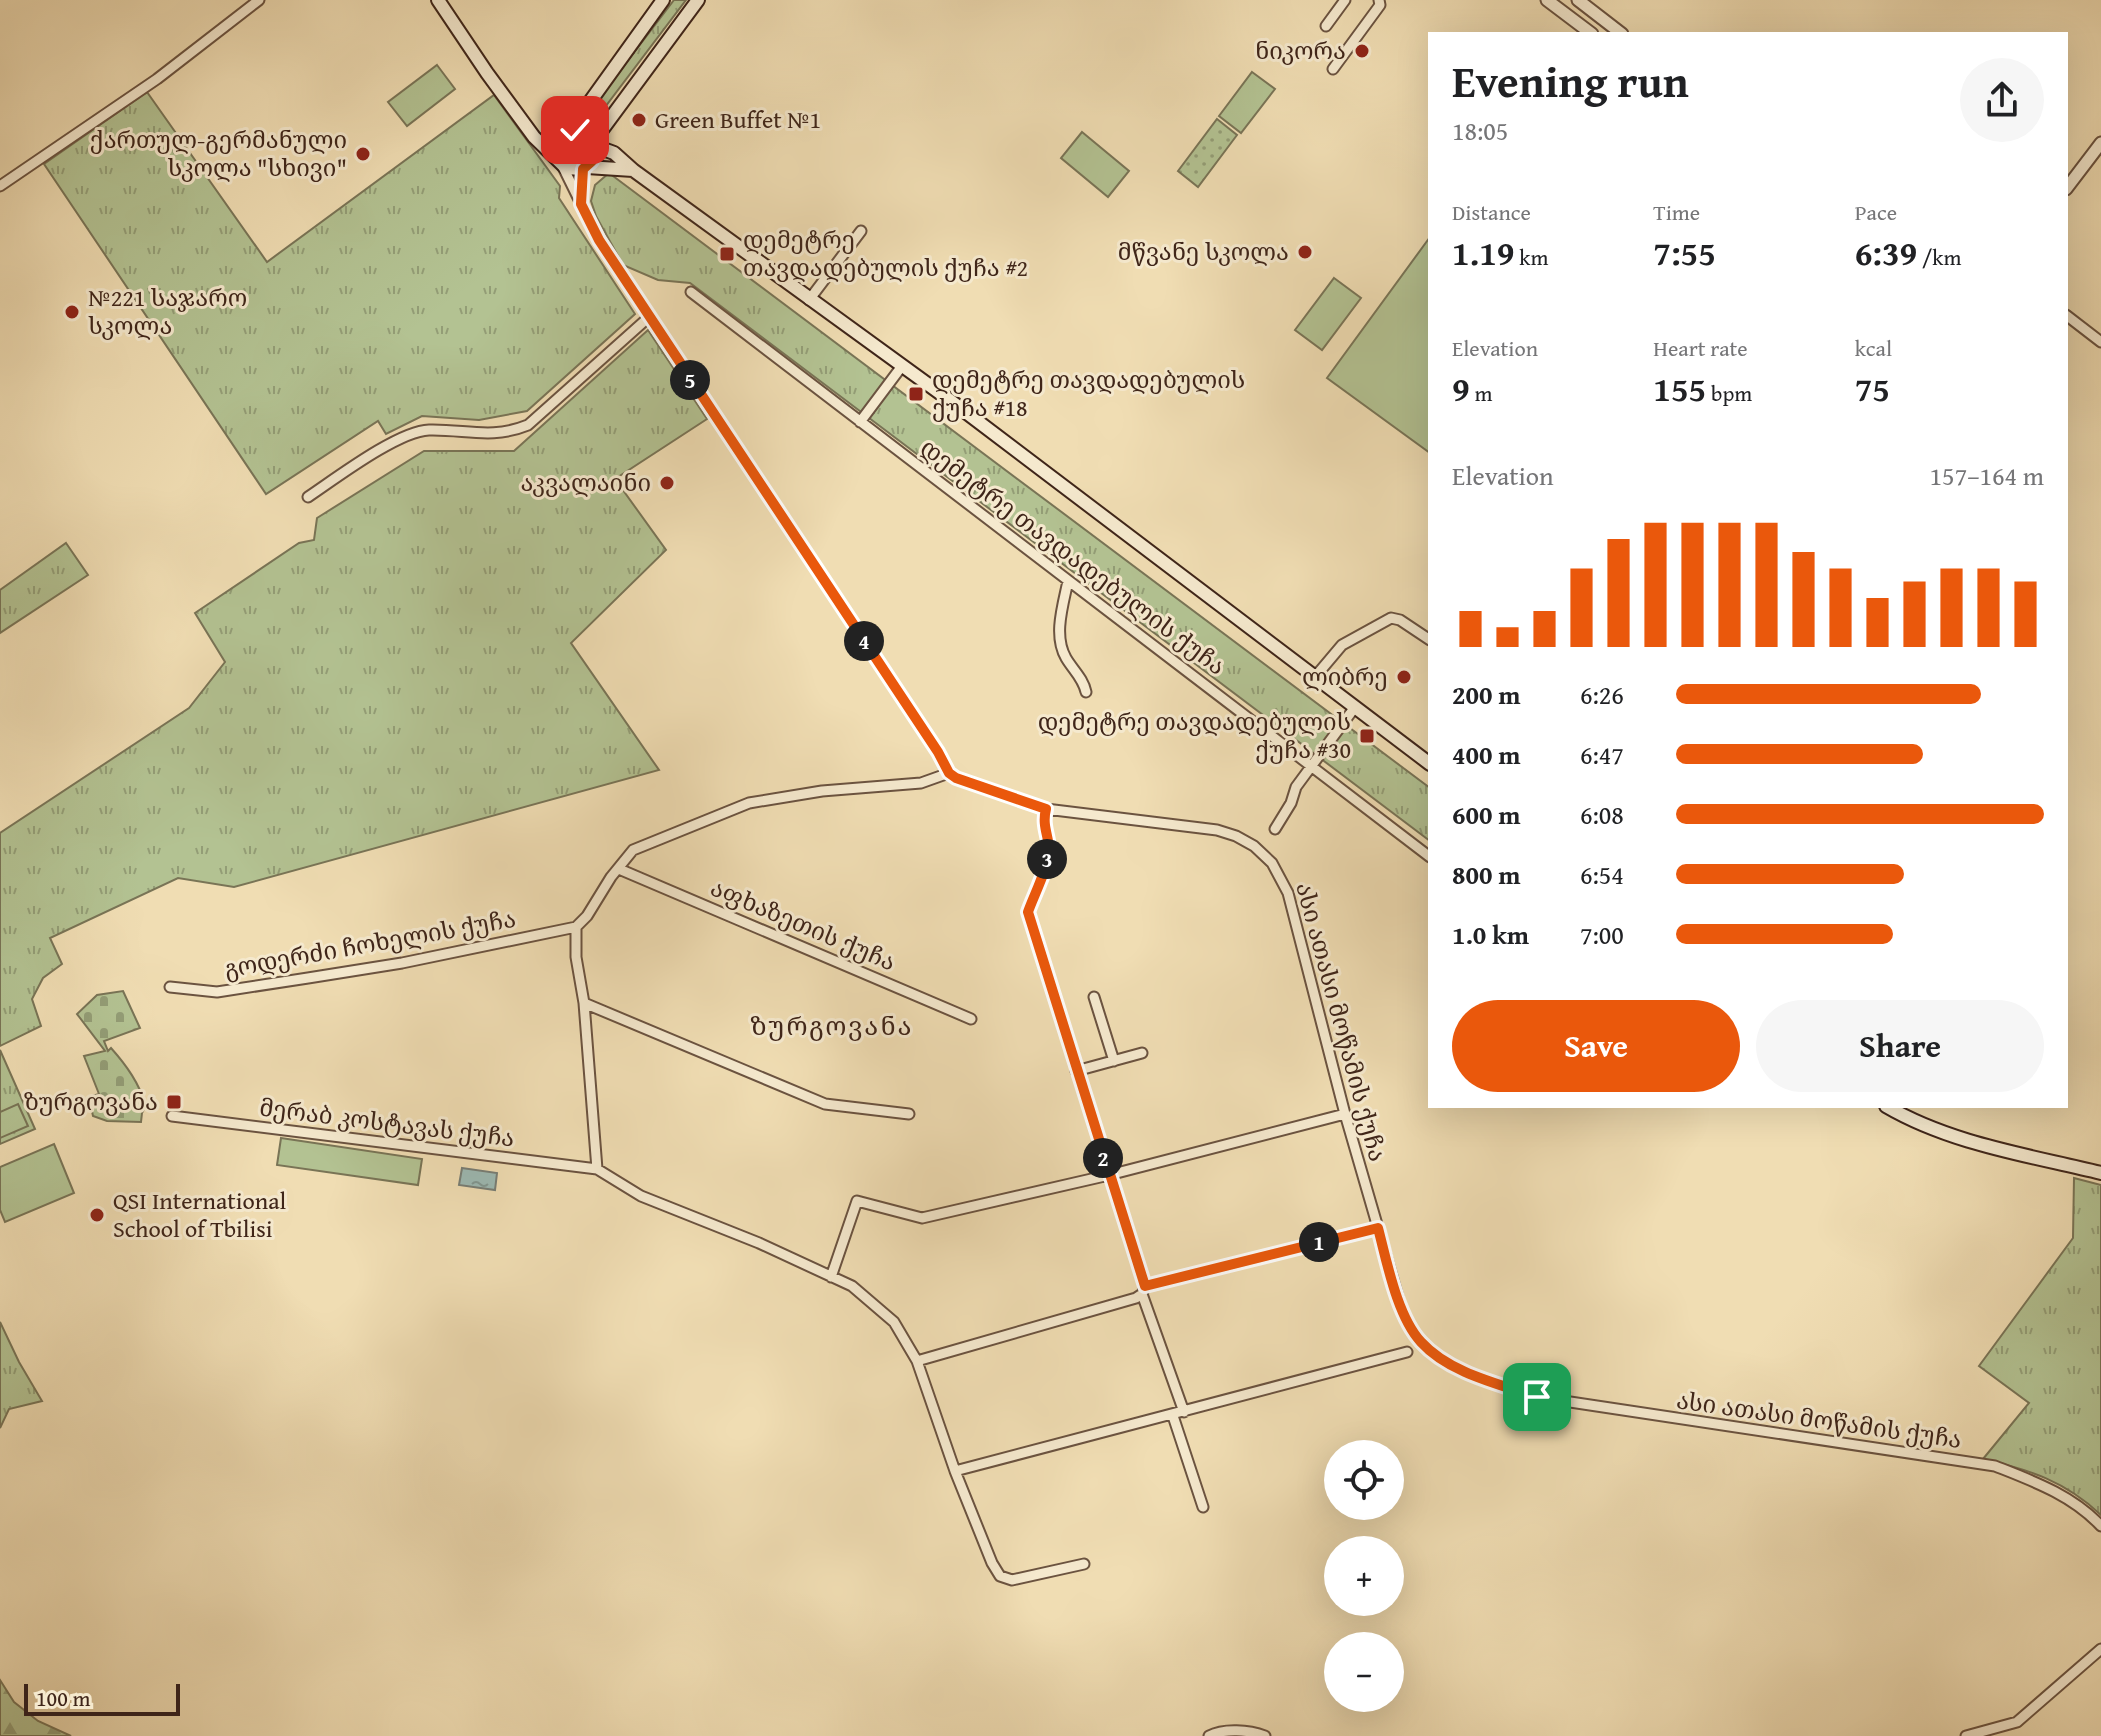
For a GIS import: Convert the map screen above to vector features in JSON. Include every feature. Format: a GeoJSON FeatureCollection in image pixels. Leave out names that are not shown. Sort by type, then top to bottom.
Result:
{"type":"FeatureCollection","features":[{"type":"Feature","properties":{"kind":"main road"},"geometry":{"type":"LineString","coordinates":[[438,0],[534,137],[560,162],[572,170],[633,170]]}},
{"type":"Feature","properties":{"kind":"main road"},"geometry":{"type":"LineString","coordinates":[[560,162],[556,148],[663,0]]}},
{"type":"Feature","properties":{"kind":"main road"},"geometry":{"type":"LineString","coordinates":[[585,168],[592,161],[594,144],[610,117],[698,0]]}},
{"type":"Feature","properties":{"kind":"main road"},"geometry":{"type":"LineString","coordinates":[[610,117],[608,130],[614,153]]}},
{"type":"Feature","properties":{"kind":"main road"},"geometry":{"type":"LineString","coordinates":[[534,137],[580,131],[594,144],[614,153]]}},
{"type":"Feature","properties":{"kind":"main road","name":"დემეტრე თავდადებულის ქუჩა"},"geometry":{"type":"LineString","coordinates":[[614,153],[1428,762]]}},
{"type":"Feature","properties":{"kind":"main road"},"geometry":{"type":"LineString","coordinates":[[1889,1108],[1938,1132],[2101,1173]]}},
{"type":"Feature","properties":{"kind":"street"},"geometry":{"type":"LineString","coordinates":[[0,186],[157,79],[259,0]]}},
{"type":"Feature","properties":{"kind":"street"},"geometry":{"type":"LineString","coordinates":[[1326,26],[1345,0]]}},
{"type":"Feature","properties":{"kind":"street"},"geometry":{"type":"LineString","coordinates":[[1333,69],[1380,5],[1379,0]]}},
{"type":"Feature","properties":{"kind":"street"},"geometry":{"type":"LineString","coordinates":[[1547,0],[1584,32]]}},
{"type":"Feature","properties":{"kind":"street"},"geometry":{"type":"LineString","coordinates":[[1578,0],[1619,32]]}},
{"type":"Feature","properties":{"kind":"street"},"geometry":{"type":"LineString","coordinates":[[2068,186],[2101,143]]}},
{"type":"Feature","properties":{"kind":"street"},"geometry":{"type":"LineString","coordinates":[[560,162],[599,240],[949,773],[921,783],[822,791],[749,803],[633,850],[576,927],[576,957],[584,1003],[597,1169],[641,1196],[759,1243],[852,1286],[868,1297],[894,1322],[917,1361],[955,1471],[1000,1576],[1012,1580],[1084,1564]]}},
{"type":"Feature","properties":{"kind":"street"},"geometry":{"type":"LineString","coordinates":[[581,204],[585,168]]}},
{"type":"Feature","properties":{"kind":"street"},"geometry":{"type":"LineString","coordinates":[[809,300],[861,231]]}},
{"type":"Feature","properties":{"kind":"street","name":"დემეტრე თავდადებულის ქუჩა"},"geometry":{"type":"LineString","coordinates":[[691,292],[1428,855]]}},
{"type":"Feature","properties":{"kind":"street"},"geometry":{"type":"LineString","coordinates":[[308,497],[383,447],[426,430],[488,435],[528,425],[649,317]]}},
{"type":"Feature","properties":{"kind":"street"},"geometry":{"type":"LineString","coordinates":[[2068,317],[2101,342]]}},
{"type":"Feature","properties":{"kind":"street"},"geometry":{"type":"LineString","coordinates":[[860,422],[902,366]]}},
{"type":"Feature","properties":{"kind":"street"},"geometry":{"type":"LineString","coordinates":[[1068,581],[1060,617],[1060,643],[1065,656],[1084,683],[1086,692]]}},
{"type":"Feature","properties":{"kind":"street"},"geometry":{"type":"LineString","coordinates":[[1315,677],[1342,645],[1391,618],[1400,620],[1428,639]]}},
{"type":"Feature","properties":{"kind":"street"},"geometry":{"type":"LineString","coordinates":[[1275,829],[1291,803],[1294,791],[1355,707]]}},
{"type":"Feature","properties":{"kind":"street","name":"ასი ათასი მოწამის ქუჩა"},"geometry":{"type":"LineString","coordinates":[[949,773],[963,782],[1046,809],[1217,830],[1254,846],[1272,863],[1288,893],[1345,1114],[1403,1314],[1420,1342],[1449,1363],[1537,1397],[1995,1466],[2044,1485],[2077,1504],[2101,1526]]}},
{"type":"Feature","properties":{"kind":"street"},"geometry":{"type":"LineString","coordinates":[[1046,809],[1044,833],[1050,851],[1028,912],[1184,1412]]}},
{"type":"Feature","properties":{"kind":"street","name":"აფხაზეთის ქუჩა"},"geometry":{"type":"LineString","coordinates":[[619,869],[971,1019]]}},
{"type":"Feature","properties":{"kind":"street","name":"გოდერძი ჩოხელის ქუჩა"},"geometry":{"type":"LineString","coordinates":[[170,987],[217,992],[402,963],[576,927]]}},
{"type":"Feature","properties":{"kind":"street"},"geometry":{"type":"LineString","coordinates":[[1094,997],[1114,1061]]}},
{"type":"Feature","properties":{"kind":"street"},"geometry":{"type":"LineString","coordinates":[[584,1003],[825,1104],[909,1114]]}},
{"type":"Feature","properties":{"kind":"street"},"geometry":{"type":"LineString","coordinates":[[1076,1071],[1142,1053]]}},
{"type":"Feature","properties":{"kind":"street"},"geometry":{"type":"LineString","coordinates":[[831,1277],[857,1201],[922,1218],[1109,1175],[1345,1114]]}},
{"type":"Feature","properties":{"kind":"street","name":"მერაბ კოსტავას ქუჩა"},"geometry":{"type":"LineString","coordinates":[[172,1116],[597,1169]]}},
{"type":"Feature","properties":{"kind":"street"},"geometry":{"type":"LineString","coordinates":[[917,1361],[1136,1298],[1144,1290],[1378,1228]]}},
{"type":"Feature","properties":{"kind":"street"},"geometry":{"type":"LineString","coordinates":[[955,1471],[1407,1352]]}},
{"type":"Feature","properties":{"kind":"street"},"geometry":{"type":"LineString","coordinates":[[1173,1416],[1203,1507]]}},
{"type":"Feature","properties":{"kind":"street"},"geometry":{"type":"LineString","coordinates":[[1966,1736],[2017,1722],[2101,1649]]}},
{"type":"Feature","properties":{"kind":"street"},"geometry":{"type":"LineString","coordinates":[[1209,1736],[1252,1731],[1265,1736]]}},
{"type":"Feature","properties":{"kind":"green space"},"geometry":{"type":"Polygon","coordinates":[[[674,0],[686,0],[599,115],[592,116],[591,109],[674,0]]]}},
{"type":"Feature","properties":{"kind":"green space"},"geometry":{"type":"Polygon","coordinates":[[[437,65],[455,89],[407,126],[388,102],[437,65]]]}},
{"type":"Feature","properties":{"kind":"green space"},"geometry":{"type":"Polygon","coordinates":[[[1252,72],[1275,89],[1241,133],[1219,116],[1252,72]]]}},
{"type":"Feature","properties":{"kind":"green space"},"geometry":{"type":"Polygon","coordinates":[[[147,92],[267,262],[494,95],[560,186],[559,198],[635,314],[527,411],[479,420],[422,416],[386,434],[378,421],[266,494],[44,164],[147,92]]]}},
{"type":"Feature","properties":{"kind":"green space"},"geometry":{"type":"Polygon","coordinates":[[[1217,119],[1237,135],[1198,187],[1178,171],[1217,119]]]}},
{"type":"Feature","properties":{"kind":"green space"},"geometry":{"type":"Polygon","coordinates":[[[1082,132],[1129,171],[1108,197],[1061,158],[1082,132]]]}},
{"type":"Feature","properties":{"kind":"green space"},"geometry":{"type":"Polygon","coordinates":[[[609,173],[1428,787],[1428,839],[690,283],[658,280],[623,265],[596,216],[591,201],[595,185],[609,173]]]}},
{"type":"Feature","properties":{"kind":"green space"},"geometry":{"type":"Polygon","coordinates":[[[1428,240],[1428,452],[1327,378],[1428,240]]]}},
{"type":"Feature","properties":{"kind":"green space"},"geometry":{"type":"Polygon","coordinates":[[[1334,278],[1361,298],[1322,350],[1295,330],[1334,278]]]}},
{"type":"Feature","properties":{"kind":"green space"},"geometry":{"type":"Polygon","coordinates":[[[648,330],[707,419],[615,479],[666,550],[571,643],[659,770],[234,887],[178,878],[50,938],[62,964],[43,978],[32,999],[41,1026],[0,1046],[0,833],[189,708],[225,662],[195,613],[299,543],[314,540],[317,518],[424,451],[514,451],[648,330]]]}},
{"type":"Feature","properties":{"kind":"green space"},"geometry":{"type":"Polygon","coordinates":[[[66,543],[88,575],[0,633],[0,590],[66,543]]]}},
{"type":"Feature","properties":{"kind":"green space"},"geometry":{"type":"Polygon","coordinates":[[[123,991],[140,1028],[104,1041],[108,1051],[111,1048],[117,1055],[140,1090],[146,1106],[141,1122],[107,1121],[93,1116],[89,1097],[99,1094],[84,1056],[105,1051],[77,1014],[97,995],[123,991]]]}},
{"type":"Feature","properties":{"kind":"green space"},"geometry":{"type":"Polygon","coordinates":[[[0,1050],[35,1129],[0,1144],[0,1050]]]}},
{"type":"Feature","properties":{"kind":"green space"},"geometry":{"type":"Polygon","coordinates":[[[18,1104],[28,1126],[0,1138],[0,1112],[18,1104]]]}},
{"type":"Feature","properties":{"kind":"green space"},"geometry":{"type":"Polygon","coordinates":[[[281,1138],[422,1159],[418,1185],[277,1165],[281,1138]]]}},
{"type":"Feature","properties":{"kind":"green space"},"geometry":{"type":"Polygon","coordinates":[[[54,1144],[74,1193],[5,1222],[0,1210],[0,1167],[54,1144]]]}},
{"type":"Feature","properties":{"kind":"green space"},"geometry":{"type":"Polygon","coordinates":[[[2074,1178],[2101,1185],[2101,1515],[2074,1493],[2046,1478],[1983,1459],[2029,1403],[1979,1366],[2073,1238],[2074,1178]]]}},
{"type":"Feature","properties":{"kind":"green space"},"geometry":{"type":"Polygon","coordinates":[[[0,1322],[42,1401],[9,1409],[0,1428],[0,1322]]]}},
{"type":"Feature","properties":{"kind":"green space"},"geometry":{"type":"Polygon","coordinates":[[[0,1680],[14,1702],[38,1721],[71,1736],[0,1736],[0,1680]]]}},
{"type":"Feature","properties":{"kind":"water"},"geometry":{"type":"Polygon","coordinates":[[[462,1168],[497,1173],[495,1190],[459,1185],[462,1168]]]}},
{"type":"Feature","properties":{"kind":"place","name":"ნიკორა"},"geometry":{"type":"Point","coordinates":[1362,51]}},
{"type":"Feature","properties":{"kind":"place","name":"Green Buffet №1"},"geometry":{"type":"Point","coordinates":[639,120]}},
{"type":"Feature","properties":{"kind":"place","name":"ქართულ-გერმანული სკოლა \"სხივი\""},"geometry":{"type":"Point","coordinates":[363,154]}},
{"type":"Feature","properties":{"kind":"place","name":"მწვანე სკოლა"},"geometry":{"type":"Point","coordinates":[1305,252]}},
{"type":"Feature","properties":{"kind":"place","name":"დემეტრე თავდადებულის ქუჩა #2"},"geometry":{"type":"Point","coordinates":[727,254]}},
{"type":"Feature","properties":{"kind":"place","name":"№221 საჯარო სკოლა"},"geometry":{"type":"Point","coordinates":[72,312]}},
{"type":"Feature","properties":{"kind":"place","name":"დემეტრე თავდადებულის ქუჩა #18"},"geometry":{"type":"Point","coordinates":[916,394]}},
{"type":"Feature","properties":{"kind":"place","name":"აკვალაინი"},"geometry":{"type":"Point","coordinates":[667,483]}},
{"type":"Feature","properties":{"kind":"place","name":"ლიბრე"},"geometry":{"type":"Point","coordinates":[1404,677]}},
{"type":"Feature","properties":{"kind":"place","name":"დემეტრე თავდადებულის ქუჩა #30"},"geometry":{"type":"Point","coordinates":[1367,736]}},
{"type":"Feature","properties":{"kind":"place","name":"ზურგოვანა"},"geometry":{"type":"Point","coordinates":[174,1102]}},
{"type":"Feature","properties":{"kind":"place","name":"QSI International School of Tbilisi"},"geometry":{"type":"Point","coordinates":[97,1215]}},
{"type":"Feature","properties":{"kind":"district","name":"ზურგოვანა"},"geometry":{"type":"Point","coordinates":[832,1026]}},
{"type":"Feature","properties":{"kind":"route"},"geometry":{"type":"LineString","coordinates":[[575,130],[586,133],[595,146],[592,161],[583,169],[581,204],[599,240],[949,773],[963,782],[1046,809],[1044,833],[1050,851],[1028,912],[1145,1286],[1378,1228],[1403,1314],[1420,1342],[1449,1363],[1474,1375],[1537,1397]]}}]}
